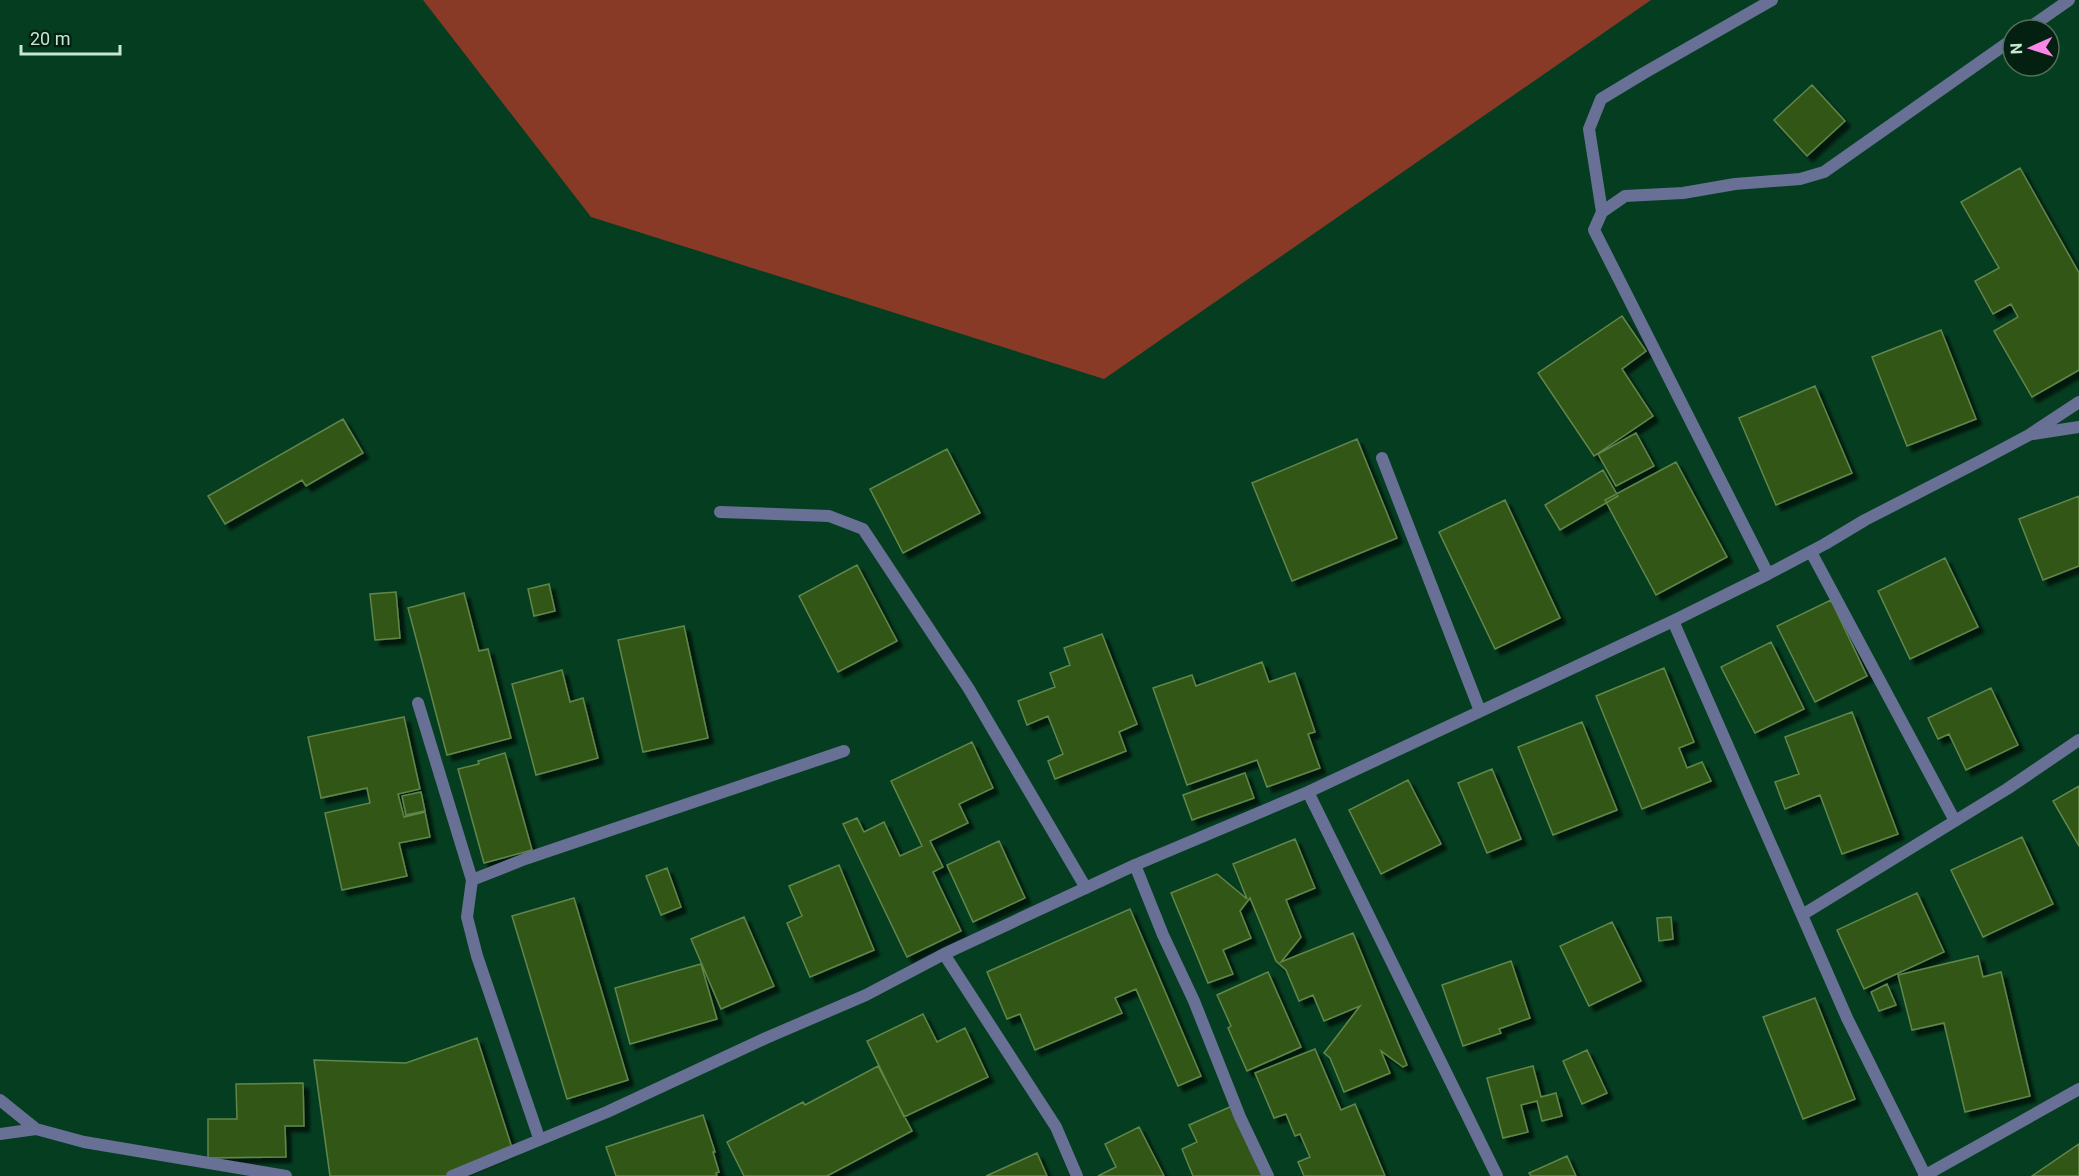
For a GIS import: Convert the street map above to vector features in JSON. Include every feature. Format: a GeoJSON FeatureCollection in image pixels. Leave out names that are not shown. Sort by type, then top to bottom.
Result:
{"type":"FeatureCollection","features":[{"type":"Feature","properties":{"kind":"street"},"geometry":{"type":"LineString","coordinates":[[1602,212],[1589,129],[1601,99],[1772,0]]}},
{"type":"Feature","properties":{"kind":"street"},"geometry":{"type":"LineString","coordinates":[[2043,18],[2069,0]]}},
{"type":"Feature","properties":{"kind":"street"},"geometry":{"type":"LineString","coordinates":[[1768,574],[1594,230],[1602,212],[1625,196],[1683,193],[1735,184],[1800,179],[1824,172],[2001,47]]}},
{"type":"Feature","properties":{"kind":"street"},"geometry":{"type":"LineString","coordinates":[[452,1176],[539,1138],[607,1112],[766,1038],[866,995],[944,954],[1135,865],[1308,792],[1673,621],[1811,552],[1865,520],[2029,435],[2079,402]]}},
{"type":"Feature","properties":{"kind":"street"},"geometry":{"type":"LineString","coordinates":[[2029,435],[2079,427]]}},
{"type":"Feature","properties":{"kind":"street"},"geometry":{"type":"LineString","coordinates":[[1382,458],[1480,711]]}},
{"type":"Feature","properties":{"kind":"street"},"geometry":{"type":"LineString","coordinates":[[720,512],[829,516],[863,529],[969,688],[1086,888]]}},
{"type":"Feature","properties":{"kind":"street"},"geometry":{"type":"LineString","coordinates":[[1811,552],[1955,821]]}},
{"type":"Feature","properties":{"kind":"street"},"geometry":{"type":"LineString","coordinates":[[1673,621],[1847,1018],[1925,1176],[2079,1089]]}},
{"type":"Feature","properties":{"kind":"street"},"geometry":{"type":"LineString","coordinates":[[418,703],[472,880],[467,917],[475,947],[539,1138]]}},
{"type":"Feature","properties":{"kind":"street"},"geometry":{"type":"LineString","coordinates":[[1802,915],[1955,821],[2079,740]]}},
{"type":"Feature","properties":{"kind":"street"},"geometry":{"type":"LineString","coordinates":[[472,880],[525,859],[844,751]]}},
{"type":"Feature","properties":{"kind":"street"},"geometry":{"type":"LineString","coordinates":[[1308,792],[1497,1176]]}},
{"type":"Feature","properties":{"kind":"street"},"geometry":{"type":"LineString","coordinates":[[1135,865],[1163,935],[1194,1001],[1240,1117],[1268,1176]]}},
{"type":"Feature","properties":{"kind":"street"},"geometry":{"type":"LineString","coordinates":[[944,954],[1056,1127],[1077,1176]]}},
{"type":"Feature","properties":{"kind":"street"},"geometry":{"type":"LineString","coordinates":[[0,1100],[36,1129]]}},
{"type":"Feature","properties":{"kind":"street"},"geometry":{"type":"LineString","coordinates":[[0,1134],[36,1129],[84,1142],[286,1176]]}},
{"type":"Feature","properties":{"kind":"shaded area"},"geometry":{"type":"Polygon","coordinates":[[[423,0],[1651,0],[1104,379],[591,217],[423,0]]]}},
{"type":"Feature","properties":{"kind":"building"},"geometry":{"type":"Polygon","coordinates":[[[1812,85],[1845,121],[1807,156],[1774,120],[1812,85]]]}},
{"type":"Feature","properties":{"kind":"building"},"geometry":{"type":"Polygon","coordinates":[[[2020,168],[2079,273],[2079,370],[2032,397],[1994,331],[2018,317],[2011,304],[1993,314],[1975,281],[1999,268],[1961,202],[2020,168]]]}},
{"type":"Feature","properties":{"kind":"building"},"geometry":{"type":"Polygon","coordinates":[[[1622,316],[1646,351],[1622,369],[1653,416],[1594,456],[1538,373],[1622,316]]]}},
{"type":"Feature","properties":{"kind":"building"},"geometry":{"type":"Polygon","coordinates":[[[1941,330],[1976,419],[1907,446],[1872,357],[1941,330]]]}},
{"type":"Feature","properties":{"kind":"building"},"geometry":{"type":"Polygon","coordinates":[[[1815,386],[1852,473],[1776,505],[1739,418],[1815,386]]]}},
{"type":"Feature","properties":{"kind":"building"},"geometry":{"type":"Polygon","coordinates":[[[343,419],[363,453],[306,486],[302,480],[225,524],[208,496],[343,419]]]}},
{"type":"Feature","properties":{"kind":"building"},"geometry":{"type":"Polygon","coordinates":[[[1636,433],[1654,466],[1616,486],[1598,454],[1636,433]]]}},
{"type":"Feature","properties":{"kind":"building"},"geometry":{"type":"Polygon","coordinates":[[[1357,439],[1397,538],[1292,581],[1252,483],[1357,439]]]}},
{"type":"Feature","properties":{"kind":"building"},"geometry":{"type":"Polygon","coordinates":[[[947,449],[980,513],[903,553],[870,489],[947,449]]]}},
{"type":"Feature","properties":{"kind":"building"},"geometry":{"type":"Polygon","coordinates":[[[1676,462],[1727,557],[1656,595],[1605,500],[1676,462]]]}},
{"type":"Feature","properties":{"kind":"building"},"geometry":{"type":"Polygon","coordinates":[[[1603,470],[1618,496],[1560,530],[1545,505],[1603,470]]]}},
{"type":"Feature","properties":{"kind":"building"},"geometry":{"type":"Polygon","coordinates":[[[2079,496],[2079,566],[2043,580],[2019,519],[2079,496]]]}},
{"type":"Feature","properties":{"kind":"building"},"geometry":{"type":"Polygon","coordinates":[[[1505,500],[1560,618],[1495,649],[1439,532],[1505,500]]]}},
{"type":"Feature","properties":{"kind":"building"},"geometry":{"type":"Polygon","coordinates":[[[1945,558],[1978,627],[1910,659],[1878,591],[1945,558]]]}},
{"type":"Feature","properties":{"kind":"building"},"geometry":{"type":"Polygon","coordinates":[[[857,565],[897,641],[838,672],[799,596],[857,565]]]}},
{"type":"Feature","properties":{"kind":"building"},"geometry":{"type":"Polygon","coordinates":[[[549,584],[555,611],[534,616],[528,589],[549,584]]]}},
{"type":"Feature","properties":{"kind":"building"},"geometry":{"type":"Polygon","coordinates":[[[396,592],[400,638],[375,640],[370,594],[396,592]]]}},
{"type":"Feature","properties":{"kind":"building"},"geometry":{"type":"Polygon","coordinates":[[[464,593],[479,651],[488,649],[511,738],[447,755],[408,608],[464,593]]]}},
{"type":"Feature","properties":{"kind":"building"},"geometry":{"type":"Polygon","coordinates":[[[1831,600],[1867,676],[1815,702],[1777,626],[1831,600]]]}},
{"type":"Feature","properties":{"kind":"building"},"geometry":{"type":"Polygon","coordinates":[[[684,626],[708,738],[643,752],[618,640],[684,626]]]}},
{"type":"Feature","properties":{"kind":"building"},"geometry":{"type":"Polygon","coordinates":[[[1102,634],[1137,724],[1119,732],[1126,751],[1055,779],[1048,761],[1063,754],[1048,716],[1027,725],[1018,701],[1055,687],[1050,673],[1070,665],[1064,648],[1102,634]]]}},
{"type":"Feature","properties":{"kind":"building"},"geometry":{"type":"Polygon","coordinates":[[[1771,642],[1804,709],[1755,733],[1721,667],[1771,642]]]}},
{"type":"Feature","properties":{"kind":"building"},"geometry":{"type":"Polygon","coordinates":[[[1262,662],[1269,682],[1295,673],[1315,732],[1308,734],[1320,768],[1267,787],[1257,760],[1187,785],[1153,688],[1192,675],[1196,686],[1262,662]]]}},
{"type":"Feature","properties":{"kind":"building"},"geometry":{"type":"Polygon","coordinates":[[[1664,668],[1694,742],[1679,748],[1687,768],[1702,762],[1711,781],[1642,809],[1596,696],[1664,668]]]}},
{"type":"Feature","properties":{"kind":"building"},"geometry":{"type":"Polygon","coordinates":[[[562,670],[570,702],[583,698],[598,758],[536,775],[512,684],[562,670]]]}},
{"type":"Feature","properties":{"kind":"building"},"geometry":{"type":"Polygon","coordinates":[[[1991,688],[2018,745],[1966,770],[1949,734],[1938,739],[1928,718],[1991,688]]]}},
{"type":"Feature","properties":{"kind":"building"},"geometry":{"type":"Polygon","coordinates":[[[1852,712],[1898,834],[1842,854],[1820,795],[1785,809],[1775,782],[1799,774],[1785,737],[1852,712]]]}},
{"type":"Feature","properties":{"kind":"building"},"geometry":{"type":"Polygon","coordinates":[[[404,717],[420,789],[398,794],[404,817],[425,812],[430,837],[399,843],[407,876],[342,890],[325,813],[370,803],[367,788],[321,798],[308,737],[404,717]]]}},
{"type":"Feature","properties":{"kind":"building"},"geometry":{"type":"Polygon","coordinates":[[[1582,722],[1617,810],[1553,835],[1518,747],[1582,722]]]}},
{"type":"Feature","properties":{"kind":"building"},"geometry":{"type":"Polygon","coordinates":[[[972,742],[993,788],[959,804],[968,823],[930,841],[943,867],[933,872],[961,931],[907,957],[843,824],[857,818],[864,832],[884,822],[900,856],[922,846],[891,781],[972,742]]]}},
{"type":"Feature","properties":{"kind":"building"},"geometry":{"type":"Polygon","coordinates":[[[505,753],[532,850],[484,863],[458,769],[479,764],[478,761],[505,753]]]}},
{"type":"Feature","properties":{"kind":"building"},"geometry":{"type":"Polygon","coordinates":[[[1492,769],[1521,839],[1487,853],[1458,783],[1492,769]]]}},
{"type":"Feature","properties":{"kind":"building"},"geometry":{"type":"Polygon","coordinates":[[[1245,773],[1254,798],[1192,820],[1183,795],[1245,773]]]}},
{"type":"Feature","properties":{"kind":"building"},"geometry":{"type":"Polygon","coordinates":[[[1408,780],[1441,844],[1381,874],[1349,810],[1408,780]]]}},
{"type":"Feature","properties":{"kind":"building"},"geometry":{"type":"Polygon","coordinates":[[[2079,786],[2079,846],[2053,801],[2079,786]]]}},
{"type":"Feature","properties":{"kind":"building"},"geometry":{"type":"Polygon","coordinates":[[[421,792],[425,811],[406,815],[402,796],[421,792]]]}},
{"type":"Feature","properties":{"kind":"building"},"geometry":{"type":"Polygon","coordinates":[[[2022,837],[2053,904],[1983,937],[1951,870],[2022,837]]]}},
{"type":"Feature","properties":{"kind":"building"},"geometry":{"type":"Polygon","coordinates":[[[1295,839],[1315,888],[1286,900],[1301,937],[1281,962],[1353,933],[1407,1065],[1403,1067],[1381,1051],[1390,1073],[1344,1092],[1330,1058],[1324,1053],[1360,1006],[1324,1021],[1313,995],[1299,1001],[1286,970],[1276,961],[1250,898],[1240,911],[1251,938],[1223,950],[1233,974],[1208,983],[1171,893],[1217,874],[1247,899],[1233,864],[1295,839]]]}},
{"type":"Feature","properties":{"kind":"building"},"geometry":{"type":"Polygon","coordinates":[[[999,841],[1025,898],[973,922],[947,865],[999,841]]]}},
{"type":"Feature","properties":{"kind":"building"},"geometry":{"type":"Polygon","coordinates":[[[839,865],[874,950],[810,977],[787,923],[802,916],[789,886],[839,865]]]}},
{"type":"Feature","properties":{"kind":"building"},"geometry":{"type":"Polygon","coordinates":[[[667,868],[681,907],[661,915],[646,876],[667,868]]]}},
{"type":"Feature","properties":{"kind":"building"},"geometry":{"type":"Polygon","coordinates":[[[1917,893],[1944,952],[1864,989],[1837,930],[1917,893]]]}},
{"type":"Feature","properties":{"kind":"building"},"geometry":{"type":"Polygon","coordinates":[[[574,898],[628,1080],[567,1099],[512,916],[574,898]]]}},
{"type":"Feature","properties":{"kind":"building"},"geometry":{"type":"Polygon","coordinates":[[[1130,909],[1201,1076],[1178,1086],[1136,989],[1115,998],[1122,1013],[1035,1050],[1020,1014],[1007,1019],[987,972],[1130,909]]]}},
{"type":"Feature","properties":{"kind":"building"},"geometry":{"type":"Polygon","coordinates":[[[744,917],[774,986],[721,1009],[691,939],[744,917]]]}},
{"type":"Feature","properties":{"kind":"building"},"geometry":{"type":"Polygon","coordinates":[[[1671,917],[1673,939],[1659,941],[1657,918],[1671,917]]]}},
{"type":"Feature","properties":{"kind":"building"},"geometry":{"type":"Polygon","coordinates":[[[1612,922],[1641,981],[1589,1006],[1560,946],[1612,922]]]}},
{"type":"Feature","properties":{"kind":"building"},"geometry":{"type":"Polygon","coordinates":[[[1978,956],[1983,977],[2001,972],[2030,1096],[1965,1112],[1944,1023],[1912,1030],[1898,975],[1978,956]]]}},
{"type":"Feature","properties":{"kind":"building"},"geometry":{"type":"Polygon","coordinates":[[[1511,961],[1530,1018],[1499,1029],[1501,1033],[1463,1046],[1442,985],[1511,961]]]}},
{"type":"Feature","properties":{"kind":"building"},"geometry":{"type":"Polygon","coordinates":[[[701,964],[717,1019],[630,1044],[615,988],[701,964]]]}},
{"type":"Feature","properties":{"kind":"building"},"geometry":{"type":"Polygon","coordinates":[[[1268,972],[1301,1047],[1247,1071],[1228,1028],[1231,1026],[1217,995],[1268,972]]]}},
{"type":"Feature","properties":{"kind":"building"},"geometry":{"type":"Polygon","coordinates":[[[1887,984],[1896,1005],[1879,1011],[1871,992],[1887,984]]]}},
{"type":"Feature","properties":{"kind":"building"},"geometry":{"type":"Polygon","coordinates":[[[1815,998],[1855,1099],[1803,1119],[1763,1017],[1815,998]]]}},
{"type":"Feature","properties":{"kind":"building"},"geometry":{"type":"Polygon","coordinates":[[[923,1014],[937,1042],[965,1028],[988,1077],[904,1117],[867,1041],[923,1014]]]}},
{"type":"Feature","properties":{"kind":"building"},"geometry":{"type":"Polygon","coordinates":[[[477,1038],[512,1148],[448,1176],[330,1176],[314,1060],[406,1063],[477,1038]]]}},
{"type":"Feature","properties":{"kind":"building"},"geometry":{"type":"Polygon","coordinates":[[[1315,1049],[1341,1110],[1355,1104],[1385,1176],[1304,1176],[1298,1162],[1310,1157],[1300,1134],[1295,1136],[1286,1114],[1274,1118],[1255,1073],[1315,1049]]]}},
{"type":"Feature","properties":{"kind":"building"},"geometry":{"type":"Polygon","coordinates":[[[1587,1050],[1607,1093],[1582,1104],[1563,1061],[1587,1050]]]}},
{"type":"Feature","properties":{"kind":"building"},"geometry":{"type":"Polygon","coordinates":[[[878,1066],[912,1131],[827,1176],[744,1176],[727,1142],[803,1102],[805,1105],[878,1066]]]}},
{"type":"Feature","properties":{"kind":"building"},"geometry":{"type":"Polygon","coordinates":[[[1533,1066],[1541,1097],[1556,1093],[1562,1116],[1542,1121],[1537,1101],[1521,1105],[1528,1132],[1503,1138],[1487,1078],[1533,1066]]]}},
{"type":"Feature","properties":{"kind":"building"},"geometry":{"type":"Polygon","coordinates":[[[303,1083],[304,1126],[285,1126],[286,1157],[208,1158],[208,1119],[237,1119],[236,1084],[303,1083]]]}},
{"type":"Feature","properties":{"kind":"building"},"geometry":{"type":"Polygon","coordinates":[[[1232,1106],[1263,1176],[1193,1176],[1182,1149],[1197,1142],[1189,1125],[1232,1106]]]}},
{"type":"Feature","properties":{"kind":"building"},"geometry":{"type":"Polygon","coordinates":[[[703,1115],[715,1152],[713,1152],[719,1172],[716,1173],[717,1176],[616,1176],[606,1147],[703,1115]]]}},
{"type":"Feature","properties":{"kind":"building"},"geometry":{"type":"Polygon","coordinates":[[[1139,1127],[1164,1176],[1098,1176],[1116,1167],[1105,1144],[1139,1127]]]}},
{"type":"Feature","properties":{"kind":"building"},"geometry":{"type":"Polygon","coordinates":[[[2079,1144],[2079,1176],[2032,1176],[2079,1144]]]}},
{"type":"Feature","properties":{"kind":"building"},"geometry":{"type":"Polygon","coordinates":[[[1037,1153],[1047,1176],[986,1176],[1037,1153]]]}},
{"type":"Feature","properties":{"kind":"building"},"geometry":{"type":"Polygon","coordinates":[[[1567,1156],[1576,1176],[1531,1176],[1529,1173],[1567,1156]]]}}]}
